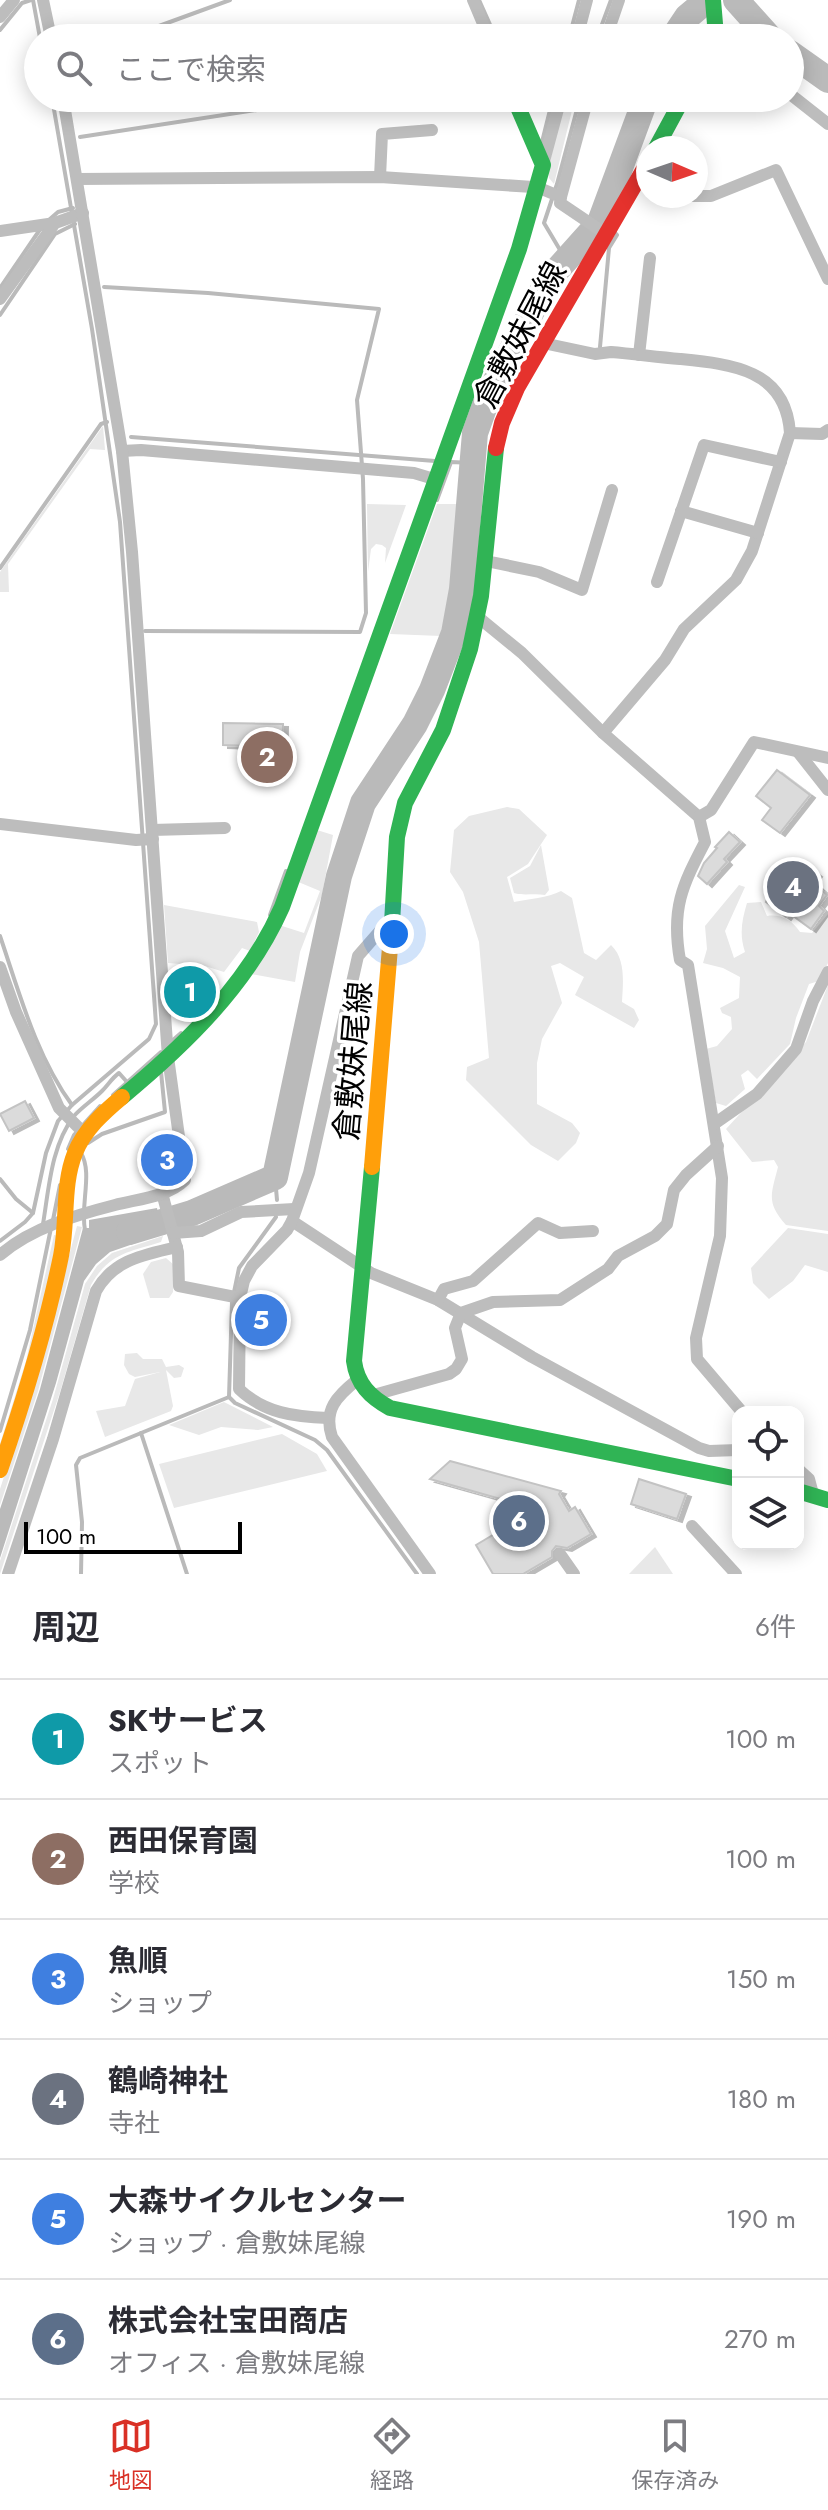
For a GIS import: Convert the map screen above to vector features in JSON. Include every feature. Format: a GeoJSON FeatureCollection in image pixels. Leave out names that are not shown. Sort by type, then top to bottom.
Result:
{"type":"FeatureCollection","features":[{"type":"Feature","properties":{"kind":"main road"},"geometry":{"type":"LineString","coordinates":[[714,2],[715,24]]}},
{"type":"Feature","properties":{"kind":"main road"},"geometry":{"type":"LineString","coordinates":[[0,1470],[32,1372],[62,1254],[68,1220],[65,1202],[71,1165],[84,1132],[162,1063],[225,1000],[257,959],[271,933],[432,478],[519,249],[540,157],[520,112]]}},
{"type":"Feature","properties":{"kind":"main road"},"geometry":{"type":"LineString","coordinates":[[662,136],[675,112]]}},
{"type":"Feature","properties":{"kind":"main road","name":"倉敷妹尾線"},"geometry":{"type":"LineString","coordinates":[[357,1380],[354,1361],[393,916],[397,837],[405,803],[443,730],[478,617],[497,443],[509,405],[604,232],[636,185]]}},
{"type":"Feature","properties":{"kind":"main road"},"geometry":{"type":"LineString","coordinates":[[357,1380],[370,1396],[398,1410],[733,1478]]}},
{"type":"Feature","properties":{"kind":"street"},"geometry":{"type":"LineString","coordinates":[[0,17],[14,0]]}},
{"type":"Feature","properties":{"kind":"street"},"geometry":{"type":"LineString","coordinates":[[43,0],[48,24]]}},
{"type":"Feature","properties":{"kind":"street"},"geometry":{"type":"LineString","coordinates":[[473,0],[483,24]]}},
{"type":"Feature","properties":{"kind":"street"},"geometry":{"type":"LineString","coordinates":[[581,24],[587,0]]}},
{"type":"Feature","properties":{"kind":"street"},"geometry":{"type":"LineString","coordinates":[[611,24],[619,0]]}},
{"type":"Feature","properties":{"kind":"street"},"geometry":{"type":"LineString","coordinates":[[804,105],[828,124]]}},
{"type":"Feature","properties":{"kind":"street"},"geometry":{"type":"LineString","coordinates":[[0,1255],[7,1240],[177,1188],[185,1180],[162,1063],[152,834],[134,567],[122,451],[76,214],[77,179],[65,112]]}},
{"type":"Feature","properties":{"kind":"street"},"geometry":{"type":"LineString","coordinates":[[540,157],[556,112]]}},
{"type":"Feature","properties":{"kind":"street"},"geometry":{"type":"LineString","coordinates":[[584,112],[559,197],[560,203],[604,232]]}},
{"type":"Feature","properties":{"kind":"street"},"geometry":{"type":"LineString","coordinates":[[380,177],[382,134],[432,130]]}},
{"type":"Feature","properties":{"kind":"street"},"geometry":{"type":"LineString","coordinates":[[708,196],[776,170],[828,279]]}},
{"type":"Feature","properties":{"kind":"street"},"geometry":{"type":"LineString","coordinates":[[77,179],[380,177],[535,187],[559,197]]}},
{"type":"Feature","properties":{"kind":"street"},"geometry":{"type":"LineString","coordinates":[[0,231],[55,223],[76,214]]}},
{"type":"Feature","properties":{"kind":"street"},"geometry":{"type":"LineString","coordinates":[[0,299],[55,223]]}},
{"type":"Feature","properties":{"kind":"street"},"geometry":{"type":"LineString","coordinates":[[639,355],[650,258]]}},
{"type":"Feature","properties":{"kind":"street"},"geometry":{"type":"LineString","coordinates":[[543,343],[595,354],[611,352],[729,364],[757,376],[786,406],[790,433],[752,551],[736,580],[684,629],[665,660],[603,733]]}},
{"type":"Feature","properties":{"kind":"street"},"geometry":{"type":"LineString","coordinates":[[790,433],[822,434],[828,430]]}},
{"type":"Feature","properties":{"kind":"street"},"geometry":{"type":"LineString","coordinates":[[657,582],[704,445],[781,462]]}},
{"type":"Feature","properties":{"kind":"street"},"geometry":{"type":"LineString","coordinates":[[122,451],[232,457],[432,478]]}},
{"type":"Feature","properties":{"kind":"street"},"geometry":{"type":"LineString","coordinates":[[486,561],[539,572],[582,590],[612,490]]}},
{"type":"Feature","properties":{"kind":"street"},"geometry":{"type":"LineString","coordinates":[[681,511],[758,533]]}},
{"type":"Feature","properties":{"kind":"street"},"geometry":{"type":"LineString","coordinates":[[478,617],[522,653],[603,733],[699,817],[705,842],[683,884],[675,931],[680,960],[688,965],[722,1178],[720,1236],[696,1338],[697,1359],[737,1406]]}},
{"type":"Feature","properties":{"kind":"street"},"geometry":{"type":"LineString","coordinates":[[699,817],[711,810],[754,742],[828,758]]}},
{"type":"Feature","properties":{"kind":"street"},"geometry":{"type":"LineString","coordinates":[[798,752],[828,790]]}},
{"type":"Feature","properties":{"kind":"street"},"geometry":{"type":"LineString","coordinates":[[0,824],[136,840],[152,834],[225,828]]}},
{"type":"Feature","properties":{"kind":"street"},"geometry":{"type":"LineString","coordinates":[[328,1418],[283,1414],[253,1401],[239,1389],[235,1297],[252,1266],[287,1230],[309,1173],[358,956],[393,916]]}},
{"type":"Feature","properties":{"kind":"street"},"geometry":{"type":"LineString","coordinates":[[0,967],[16,1012],[59,1108],[84,1132]]}},
{"type":"Feature","properties":{"kind":"street"},"geometry":{"type":"LineString","coordinates":[[714,1124],[757,1094],[796,1049],[813,1001],[828,972]]}},
{"type":"Feature","properties":{"kind":"street"},"geometry":{"type":"LineString","coordinates":[[370,1396],[453,1372],[462,1359],[455,1328],[461,1313],[493,1302],[560,1300],[608,1269],[618,1256],[655,1236],[667,1224],[674,1190],[718,1146]]}},
{"type":"Feature","properties":{"kind":"street"},"geometry":{"type":"LineString","coordinates":[[162,1193],[177,1247],[179,1286],[235,1297]]}},
{"type":"Feature","properties":{"kind":"street"},"geometry":{"type":"LineString","coordinates":[[173,1229],[201,1231],[241,1212],[293,1215],[371,1273],[438,1300],[532,1357],[699,1448],[732,1450]]}},
{"type":"Feature","properties":{"kind":"street"},"geometry":{"type":"LineString","coordinates":[[438,1300],[444,1289],[473,1281],[538,1223],[560,1233],[593,1231]]}},
{"type":"Feature","properties":{"kind":"street"},"geometry":{"type":"LineString","coordinates":[[8,1574],[57,1426],[96,1291],[106,1276],[122,1262],[177,1247]]}},
{"type":"Feature","properties":{"kind":"street"},"geometry":{"type":"LineString","coordinates":[[357,1380],[335,1400],[328,1418],[332,1437],[430,1574]]}},
{"type":"Feature","properties":{"kind":"street"},"geometry":{"type":"LineString","coordinates":[[804,1474],[819,1497]]}},
{"type":"Feature","properties":{"kind":"street"},"geometry":{"type":"LineString","coordinates":[[692,1526],[736,1574]]}},
{"type":"Feature","properties":{"kind":"street"},"geometry":{"type":"LineString","coordinates":[[560,1554],[574,1574]]}},
{"type":"Feature","properties":{"kind":"shaded area"},"geometry":{"type":"Polygon","coordinates":[[[561,112],[572,112],[554,184],[548,170],[561,112]]]}},
{"type":"Feature","properties":{"kind":"shaded area"},"geometry":{"type":"Polygon","coordinates":[[[103,426],[105,450],[90,449],[8,564],[9,592],[0,592],[0,572],[103,426]]]}},
{"type":"Feature","properties":{"kind":"shaded area"},"geometry":{"type":"Polygon","coordinates":[[[367,504],[406,505],[385,563],[386,548],[376,544],[371,549],[368,572],[367,504]]]}},
{"type":"Feature","properties":{"kind":"shaded area"},"geometry":{"type":"Polygon","coordinates":[[[437,504],[457,504],[451,590],[441,636],[390,634],[437,504]]]}},
{"type":"Feature","properties":{"kind":"shaded area"},"geometry":{"type":"Polygon","coordinates":[[[507,807],[519,809],[547,835],[528,864],[507,877],[514,902],[561,891],[572,898],[584,953],[596,960],[611,945],[616,951],[622,972],[622,1002],[634,1009],[639,1020],[634,1028],[575,995],[584,977],[560,963],[551,966],[562,1003],[542,1039],[537,1063],[537,1104],[572,1123],[580,1133],[576,1143],[558,1161],[531,1145],[466,1080],[467,1067],[489,1058],[479,942],[463,892],[450,872],[454,830],[469,816],[507,807]]]}},
{"type":"Feature","properties":{"kind":"shaded area"},"geometry":{"type":"Polygon","coordinates":[[[317,830],[333,835],[322,895],[300,952],[295,982],[251,974],[279,925],[304,933],[320,891],[296,881],[317,830]]]}},
{"type":"Feature","properties":{"kind":"shaded area"},"geometry":{"type":"Polygon","coordinates":[[[541,845],[549,890],[545,895],[514,893],[510,878],[530,866],[541,845]]]}},
{"type":"Feature","properties":{"kind":"shaded area"},"geometry":{"type":"Polygon","coordinates":[[[739,885],[745,887],[725,931],[734,958],[745,952],[742,927],[747,903],[761,902],[767,916],[786,919],[800,932],[812,933],[828,914],[828,963],[819,981],[809,984],[790,1044],[757,1079],[748,1070],[741,1075],[745,1089],[726,1106],[716,1103],[706,1049],[717,1046],[732,1029],[731,1017],[722,1013],[720,1008],[739,998],[740,977],[723,968],[703,963],[707,949],[705,926],[739,885]]]}},
{"type":"Feature","properties":{"kind":"shaded area"},"geometry":{"type":"Polygon","coordinates":[[[164,905],[257,922],[259,932],[250,951],[242,948],[224,972],[205,966],[168,963],[164,905]]]}},
{"type":"Feature","properties":{"kind":"shaded area"},"geometry":{"type":"Polygon","coordinates":[[[828,985],[828,1231],[786,1225],[773,1204],[772,1192],[778,1167],[774,1160],[752,1162],[726,1129],[806,1042],[828,985]]]}},
{"type":"Feature","properties":{"kind":"shaded area"},"geometry":{"type":"Polygon","coordinates":[[[157,1208],[162,1234],[110,1252],[96,1264],[84,1281],[56,1383],[0,1558],[0,1509],[40,1389],[83,1228],[89,1228],[89,1220],[157,1208]]]}},
{"type":"Feature","properties":{"kind":"shaded area"},"geometry":{"type":"Polygon","coordinates":[[[77,1226],[82,1227],[38,1391],[0,1505],[0,1489],[36,1379],[77,1226]]]}},
{"type":"Feature","properties":{"kind":"shaded area"},"geometry":{"type":"Polygon","coordinates":[[[788,1228],[828,1234],[828,1272],[805,1265],[793,1281],[769,1299],[753,1283],[751,1268],[788,1228]]]}},
{"type":"Feature","properties":{"kind":"shaded area"},"geometry":{"type":"Polygon","coordinates":[[[54,1235],[59,1236],[48,1287],[0,1458],[0,1444],[26,1361],[54,1235]]]}},
{"type":"Feature","properties":{"kind":"shaded area"},"geometry":{"type":"Polygon","coordinates":[[[163,1236],[161,1242],[113,1260],[91,1285],[60,1392],[0,1574],[0,1561],[53,1399],[85,1284],[97,1266],[112,1253],[163,1236]]]}},
{"type":"Feature","properties":{"kind":"shaded area"},"geometry":{"type":"Polygon","coordinates":[[[166,1258],[174,1265],[173,1292],[169,1298],[150,1298],[143,1274],[151,1262],[166,1258]]]}},
{"type":"Feature","properties":{"kind":"shaded area"},"geometry":{"type":"Polygon","coordinates":[[[137,1353],[143,1359],[162,1359],[166,1367],[179,1365],[184,1368],[181,1377],[174,1378],[166,1370],[173,1406],[171,1411],[105,1437],[96,1411],[125,1406],[135,1379],[160,1372],[135,1377],[129,1374],[124,1365],[125,1354],[137,1353]]]}},
{"type":"Feature","properties":{"kind":"shaded area"},"geometry":{"type":"Polygon","coordinates":[[[224,1402],[273,1427],[258,1430],[221,1427],[199,1435],[169,1425],[224,1402]]]}},
{"type":"Feature","properties":{"kind":"shaded area"},"geometry":{"type":"Polygon","coordinates":[[[282,1434],[317,1454],[327,1471],[174,1508],[159,1464],[282,1434]]]}},
{"type":"Feature","properties":{"kind":"shaded area"},"geometry":{"type":"Polygon","coordinates":[[[655,1547],[673,1574],[629,1574],[655,1547]]]}},
{"type":"Feature","properties":{"kind":"building"},"geometry":{"type":"Polygon","coordinates":[[[223,723],[283,724],[282,769],[251,768],[252,746],[223,745],[223,723]]]}},
{"type":"Feature","properties":{"kind":"building"},"geometry":{"type":"Polygon","coordinates":[[[777,770],[810,795],[780,833],[762,820],[771,808],[756,796],[777,770]]]}},
{"type":"Feature","properties":{"kind":"building"},"geometry":{"type":"Polygon","coordinates":[[[729,832],[740,842],[707,884],[698,876],[715,847],[729,832]]]}},
{"type":"Feature","properties":{"kind":"building"},"geometry":{"type":"Polygon","coordinates":[[[799,860],[817,874],[812,881],[827,895],[819,906],[824,911],[811,929],[789,913],[786,917],[766,902],[771,891],[768,889],[787,864],[789,866],[793,861],[796,864],[799,860]]]}},
{"type":"Feature","properties":{"kind":"building"},"geometry":{"type":"Polygon","coordinates":[[[183,970],[190,977],[197,970],[213,985],[186,1012],[173,1000],[172,993],[178,987],[172,981],[183,970]]]}},
{"type":"Feature","properties":{"kind":"building"},"geometry":{"type":"Polygon","coordinates":[[[25,1101],[34,1118],[9,1131],[0,1114],[25,1101]]]}},
{"type":"Feature","properties":{"kind":"building"},"geometry":{"type":"Polygon","coordinates":[[[171,1144],[175,1174],[159,1176],[155,1146],[171,1144]]]}},
{"type":"Feature","properties":{"kind":"building"},"geometry":{"type":"Polygon","coordinates":[[[251,1307],[273,1309],[272,1332],[249,1330],[251,1307]]]}},
{"type":"Feature","properties":{"kind":"building"},"geometry":{"type":"Polygon","coordinates":[[[450,1461],[561,1491],[559,1494],[569,1511],[575,1507],[591,1534],[567,1548],[556,1546],[552,1557],[523,1574],[493,1574],[476,1545],[501,1530],[497,1522],[518,1509],[499,1502],[501,1499],[430,1479],[450,1461]]]}},
{"type":"Feature","properties":{"kind":"building"},"geometry":{"type":"Polygon","coordinates":[[[639,1479],[686,1494],[677,1519],[631,1504],[639,1479]]]}},
{"type":"Feature","properties":{"kind":"waterway"},"geometry":{"type":"LineString","coordinates":[[0,30],[22,3],[31,0]]}},
{"type":"Feature","properties":{"kind":"waterway"},"geometry":{"type":"LineString","coordinates":[[33,0],[37,24]]}},
{"type":"Feature","properties":{"kind":"waterway"},"geometry":{"type":"LineString","coordinates":[[164,24],[230,0]]}},
{"type":"Feature","properties":{"kind":"waterway"},"geometry":{"type":"LineString","coordinates":[[479,0],[490,24]]}},
{"type":"Feature","properties":{"kind":"waterway"},"geometry":{"type":"LineString","coordinates":[[573,24],[579,0]]}},
{"type":"Feature","properties":{"kind":"waterway"},"geometry":{"type":"LineString","coordinates":[[602,24],[611,0]]}},
{"type":"Feature","properties":{"kind":"waterway"},"geometry":{"type":"LineString","coordinates":[[682,24],[707,0]]}},
{"type":"Feature","properties":{"kind":"waterway"},"geometry":{"type":"LineString","coordinates":[[736,0],[757,24]]}},
{"type":"Feature","properties":{"kind":"waterway"},"geometry":{"type":"LineString","coordinates":[[804,63],[828,80]]}},
{"type":"Feature","properties":{"kind":"waterway"},"geometry":{"type":"LineString","coordinates":[[0,1241],[33,1213],[46,1153],[58,1121],[72,1105],[149,1039],[156,1024],[120,522],[92,329],[54,112]]}},
{"type":"Feature","properties":{"kind":"waterway"},"geometry":{"type":"LineString","coordinates":[[80,137],[243,112]]}},
{"type":"Feature","properties":{"kind":"waterway"},"geometry":{"type":"LineString","coordinates":[[541,146],[550,112]]}},
{"type":"Feature","properties":{"kind":"waterway"},"geometry":{"type":"LineString","coordinates":[[566,260],[544,223],[576,112]]}},
{"type":"Feature","properties":{"kind":"waterway"},"geometry":{"type":"LineString","coordinates":[[129,1232],[192,1213],[275,1177],[339,876],[363,803],[415,724],[454,633],[462,589],[475,433],[489,394],[548,280],[600,222],[641,112]]}},
{"type":"Feature","properties":{"kind":"waterway"},"geometry":{"type":"LineString","coordinates":[[50,219],[58,212],[73,208]]}},
{"type":"Feature","properties":{"kind":"waterway"},"geometry":{"type":"LineString","coordinates":[[0,315],[55,234],[75,224]]}},
{"type":"Feature","properties":{"kind":"waterway"},"geometry":{"type":"LineString","coordinates":[[0,288],[41,228]]}},
{"type":"Feature","properties":{"kind":"waterway"},"geometry":{"type":"LineString","coordinates":[[600,347],[609,248],[617,235],[615,233]]}},
{"type":"Feature","properties":{"kind":"waterway"},"geometry":{"type":"LineString","coordinates":[[104,287],[379,309],[357,400],[363,479],[366,613],[360,632],[145,631]]}},
{"type":"Feature","properties":{"kind":"waterway"},"geometry":{"type":"LineString","coordinates":[[0,568],[101,424],[107,422]]}},
{"type":"Feature","properties":{"kind":"waterway"},"geometry":{"type":"LineString","coordinates":[[131,437],[435,461]]}},
{"type":"Feature","properties":{"kind":"waterway"},"geometry":{"type":"LineString","coordinates":[[437,500],[451,462],[473,463]]}},
{"type":"Feature","properties":{"kind":"waterway"},"geometry":{"type":"LineString","coordinates":[[270,915],[286,871]]}},
{"type":"Feature","properties":{"kind":"waterway"},"geometry":{"type":"LineString","coordinates":[[0,936],[38,1045],[72,1105]]}},
{"type":"Feature","properties":{"kind":"waterway"},"geometry":{"type":"LineString","coordinates":[[173,1040],[181,1033]]}},
{"type":"Feature","properties":{"kind":"waterway"},"geometry":{"type":"LineString","coordinates":[[113,1095],[161,1052]]}},
{"type":"Feature","properties":{"kind":"waterway"},"geometry":{"type":"LineString","coordinates":[[88,1143],[102,1134],[165,1112],[161,1072]]}},
{"type":"Feature","properties":{"kind":"waterway"},"geometry":{"type":"LineString","coordinates":[[43,1224],[52,1168],[66,1128],[74,1116],[119,1073],[127,1082]]}},
{"type":"Feature","properties":{"kind":"waterway"},"geometry":{"type":"LineString","coordinates":[[68,1149],[74,1135],[100,1106]]}},
{"type":"Feature","properties":{"kind":"waterway"},"geometry":{"type":"LineString","coordinates":[[81,1153],[86,1170],[85,1230]]}},
{"type":"Feature","properties":{"kind":"waterway"},"geometry":{"type":"LineString","coordinates":[[275,1177],[277,1200]]}},
{"type":"Feature","properties":{"kind":"waterway"},"geometry":{"type":"LineString","coordinates":[[0,1179],[16,1199],[33,1213]]}},
{"type":"Feature","properties":{"kind":"waterway"},"geometry":{"type":"LineString","coordinates":[[53,1220],[60,1185]]}},
{"type":"Feature","properties":{"kind":"waterway"},"geometry":{"type":"LineString","coordinates":[[276,1217],[239,1268],[232,1302],[229,1397],[235,1403],[315,1440],[327,1450],[417,1574]]}},
{"type":"Feature","properties":{"kind":"waterway"},"geometry":{"type":"LineString","coordinates":[[0,1431],[30,1330],[51,1228]]}},
{"type":"Feature","properties":{"kind":"waterway"},"geometry":{"type":"LineString","coordinates":[[81,1574],[82,1522],[76,1465],[80,1458],[229,1397]]}},
{"type":"Feature","properties":{"kind":"waterway"},"geometry":{"type":"LineString","coordinates":[[141,1433],[187,1574]]}},
{"type":"Feature","properties":{"kind":"traffic: fast"},"geometry":{"type":"LineString","coordinates":[[713,0],[715,24]]}},
{"type":"Feature","properties":{"kind":"traffic: fast"},"geometry":{"type":"LineString","coordinates":[[122,1097],[169,1056],[213,1011],[252,962],[282,907],[519,249],[543,165],[520,112]]}},
{"type":"Feature","properties":{"kind":"traffic: fast"},"geometry":{"type":"LineString","coordinates":[[662,136],[675,112]]}},
{"type":"Feature","properties":{"kind":"traffic: fast"},"geometry":{"type":"LineString","coordinates":[[392,923],[397,837],[405,803],[443,730],[470,649],[481,596],[496,448]]}},
{"type":"Feature","properties":{"kind":"traffic: fast"},"geometry":{"type":"LineString","coordinates":[[372,1167],[354,1361],[361,1383],[376,1399],[390,1408],[733,1478]]}},
{"type":"Feature","properties":{"kind":"traffic: fast"},"geometry":{"type":"LineString","coordinates":[[804,1493],[828,1500]]}},
{"type":"Feature","properties":{"kind":"traffic: slow"},"geometry":{"type":"LineString","coordinates":[[372,1167],[392,923]]}},
{"type":"Feature","properties":{"kind":"traffic: slow"},"geometry":{"type":"LineString","coordinates":[[0,1470],[34,1364],[55,1283],[63,1243],[71,1165],[89,1129],[122,1097]]}},
{"type":"Feature","properties":{"kind":"traffic: jam"},"geometry":{"type":"LineString","coordinates":[[496,448],[502,423],[517,388],[636,183]]}},
{"type":"Feature","properties":{"kind":"place","name":"西田保育園"},"geometry":{"type":"Point","coordinates":[267,757]}},
{"type":"Feature","properties":{"kind":"place","name":"鶴崎神社"},"geometry":{"type":"Point","coordinates":[793,887]}},
{"type":"Feature","properties":{"kind":"place","name":"SKサービス"},"geometry":{"type":"Point","coordinates":[190,992]}},
{"type":"Feature","properties":{"kind":"place","name":"魚順"},"geometry":{"type":"Point","coordinates":[167,1160]}},
{"type":"Feature","properties":{"kind":"place","name":"大森サイクルセンター"},"geometry":{"type":"Point","coordinates":[261,1320]}},
{"type":"Feature","properties":{"kind":"place","name":"株式会社宝田商店"},"geometry":{"type":"Point","coordinates":[519,1521]}}]}
